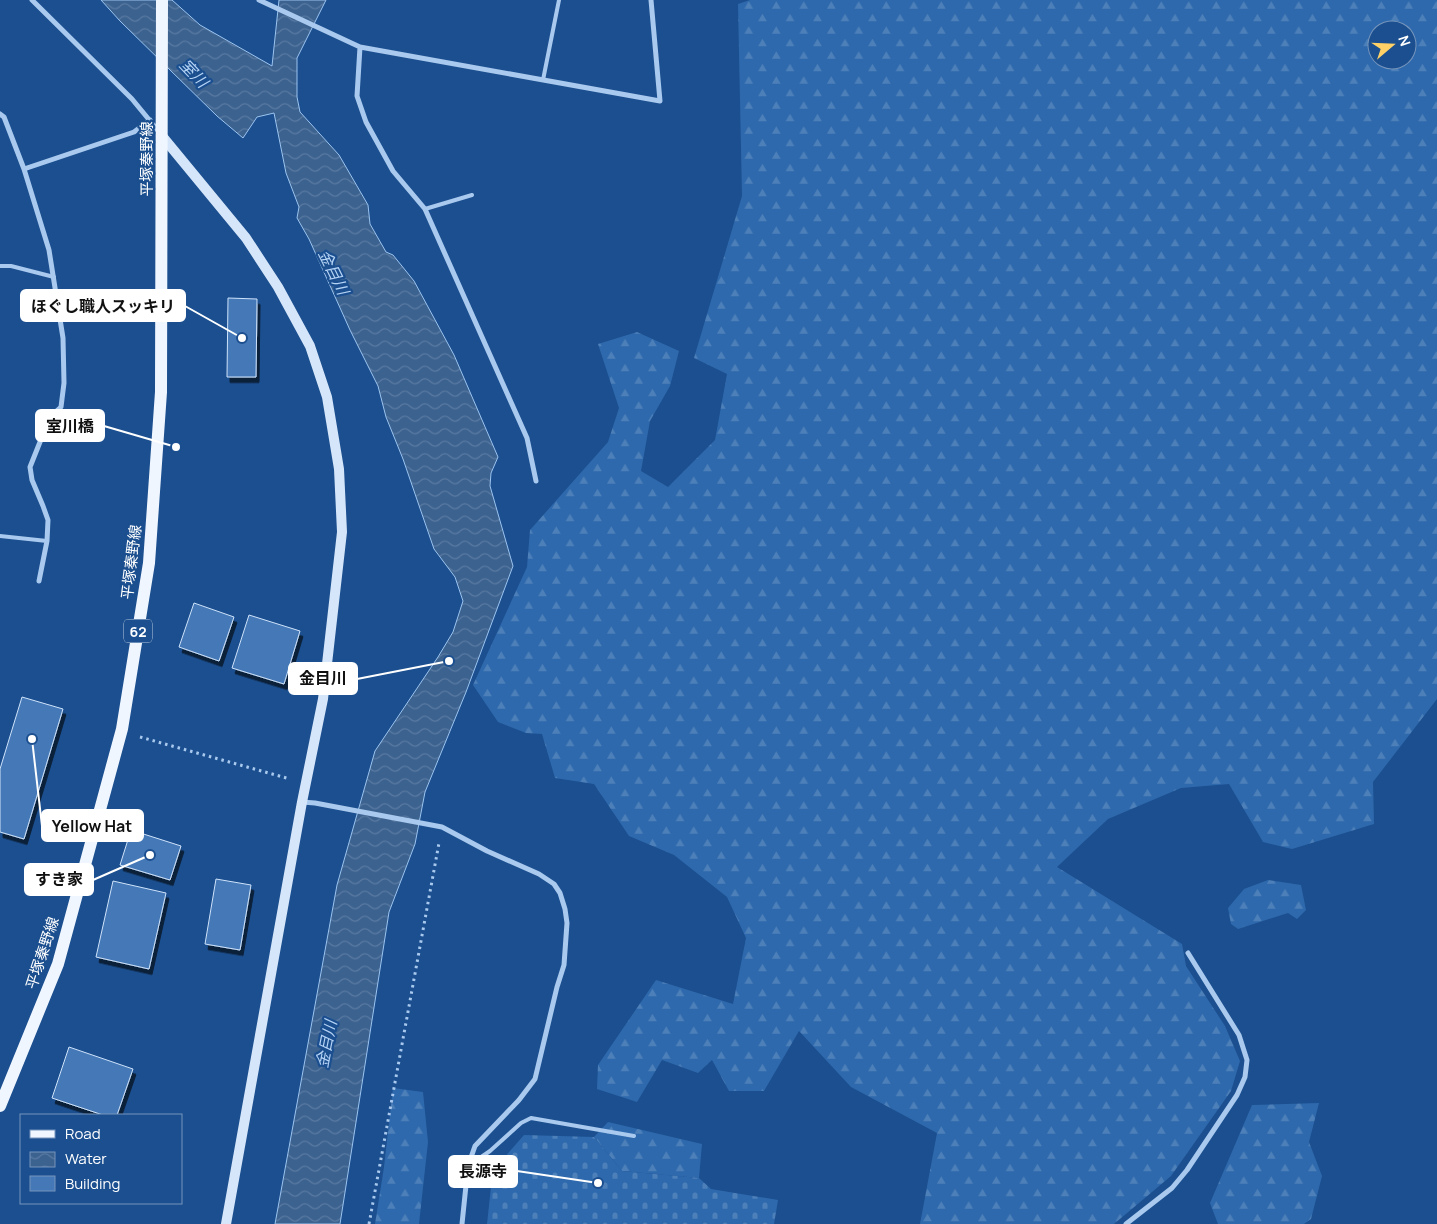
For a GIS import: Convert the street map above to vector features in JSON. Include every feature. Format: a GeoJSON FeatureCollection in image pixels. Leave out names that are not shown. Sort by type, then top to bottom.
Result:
{"type":"FeatureCollection","features":[{"type":"Feature","properties":{"kind":"main road","name":"平塚秦野線"},"geometry":{"type":"LineString","coordinates":[[0,1106],[58,964],[122,730],[149,563],[160,402],[162,0]]}},
{"type":"Feature","properties":{"kind":"street"},"geometry":{"type":"LineString","coordinates":[[32,0],[132,99],[246,238],[278,287],[310,346],[327,397],[339,469],[342,532],[323,699],[302,802],[226,1224]]}},
{"type":"Feature","properties":{"kind":"street"},"geometry":{"type":"LineString","coordinates":[[259,0],[360,47],[660,102],[651,0]]}},
{"type":"Feature","properties":{"kind":"street"},"geometry":{"type":"LineString","coordinates":[[360,47],[357,96],[366,122],[393,171],[425,209],[527,438],[536,481]]}},
{"type":"Feature","properties":{"kind":"street"},"geometry":{"type":"LineString","coordinates":[[0,114],[4,116],[24,169],[49,250],[63,338],[64,383],[60,407],[50,417],[30,466],[32,480],[48,520],[47,541],[39,581]]}},
{"type":"Feature","properties":{"kind":"street"},"geometry":{"type":"LineString","coordinates":[[24,169],[134,132],[150,120]]}},
{"type":"Feature","properties":{"kind":"street"},"geometry":{"type":"LineString","coordinates":[[302,802],[442,827],[487,851],[539,874],[554,884],[560,893],[565,909],[566,923],[564,965],[535,1079],[519,1100],[475,1146],[468,1166],[462,1224]]}},
{"type":"Feature","properties":{"kind":"street"},"geometry":{"type":"LineString","coordinates":[[1126,1224],[1172,1188],[1187,1170],[1237,1095],[1245,1077],[1247,1060],[1239,1035],[1188,953]]}},
{"type":"Feature","properties":{"kind":"lane"},"geometry":{"type":"LineString","coordinates":[[543,80],[559,0]]}},
{"type":"Feature","properties":{"kind":"lane"},"geometry":{"type":"LineString","coordinates":[[425,209],[472,195]]}},
{"type":"Feature","properties":{"kind":"lane"},"geometry":{"type":"LineString","coordinates":[[0,266],[11,266],[54,277]]}},
{"type":"Feature","properties":{"kind":"lane"},"geometry":{"type":"LineString","coordinates":[[0,536],[47,541]]}},
{"type":"Feature","properties":{"kind":"lane"},"geometry":{"type":"LineString","coordinates":[[468,1166],[490,1151],[521,1123],[531,1118],[634,1136]]}},
{"type":"Feature","properties":{"kind":"path"},"geometry":{"type":"LineString","coordinates":[[140,737],[293,780]]}},
{"type":"Feature","properties":{"kind":"path"},"geometry":{"type":"LineString","coordinates":[[369,1224],[442,827]]}},
{"type":"Feature","properties":{"kind":"green space"},"geometry":{"type":"Polygon","coordinates":[[[750,0],[1437,0],[1437,699],[1373,782],[1374,824],[1292,849],[1263,842],[1229,784],[1181,788],[1108,819],[1057,867],[1182,944],[1186,966],[1225,1026],[1240,1061],[1231,1091],[1171,1176],[1114,1224],[920,1224],[937,1133],[851,1087],[799,1031],[764,1091],[729,1091],[712,1060],[698,1073],[662,1060],[637,1102],[597,1089],[598,1065],[656,980],[733,1004],[746,938],[727,897],[674,855],[629,836],[594,784],[555,778],[542,734],[526,733],[498,722],[473,685],[527,567],[530,530],[608,442],[619,408],[598,344],[637,332],[679,351],[670,386],[650,421],[641,471],[668,487],[715,440],[727,374],[694,358],[742,196],[738,4],[750,0]]]}},
{"type":"Feature","properties":{"kind":"green space"},"geometry":{"type":"Polygon","coordinates":[[[1268,880],[1301,885],[1306,910],[1297,919],[1288,913],[1238,929],[1231,924],[1228,908],[1244,889],[1268,880]]]}},
{"type":"Feature","properties":{"kind":"green space"},"geometry":{"type":"Polygon","coordinates":[[[393,1088],[423,1092],[428,1142],[419,1224],[375,1224],[393,1088]]]}},
{"type":"Feature","properties":{"kind":"green space"},"geometry":{"type":"Polygon","coordinates":[[[1319,1103],[1309,1142],[1322,1176],[1311,1219],[1304,1224],[1218,1224],[1210,1203],[1252,1105],[1319,1103]]]}},
{"type":"Feature","properties":{"kind":"green space"},"geometry":{"type":"Polygon","coordinates":[[[608,1122],[702,1144],[699,1178],[622,1171],[594,1137],[608,1122]]]}},
{"type":"Feature","properties":{"kind":"green space"},"geometry":{"type":"Polygon","coordinates":[[[524,1135],[594,1137],[622,1171],[699,1178],[711,1189],[778,1200],[774,1224],[487,1224],[492,1178],[497,1166],[524,1135]]]}},
{"type":"Feature","properties":{"kind":"water","name":"室川"},"geometry":{"type":"Polygon","coordinates":[[[101,0],[172,0],[200,25],[272,66],[279,0],[326,0],[297,58],[297,97],[300,112],[339,155],[368,205],[370,224],[386,252],[393,255],[414,281],[454,355],[498,457],[491,473],[490,486],[513,566],[466,692],[425,792],[415,844],[389,912],[340,1224],[275,1224],[337,885],[375,751],[453,632],[463,601],[455,577],[434,549],[403,459],[386,417],[378,386],[350,330],[309,239],[297,218],[299,207],[286,173],[274,113],[257,117],[243,138],[217,116],[101,0]]]}},
{"type":"Feature","properties":{"kind":"building"},"geometry":{"type":"Polygon","coordinates":[[[228,298],[257,299],[256,377],[227,377],[228,298]]]}},
{"type":"Feature","properties":{"kind":"building"},"geometry":{"type":"Polygon","coordinates":[[[194,603],[234,617],[219,661],[179,647],[194,603]]]}},
{"type":"Feature","properties":{"kind":"building"},"geometry":{"type":"Polygon","coordinates":[[[249,615],[300,631],[284,684],[232,668],[249,615]]]}},
{"type":"Feature","properties":{"kind":"building"},"geometry":{"type":"Polygon","coordinates":[[[22,697],[63,709],[24,839],[0,832],[0,769],[22,697]]]}},
{"type":"Feature","properties":{"kind":"building"},"geometry":{"type":"Polygon","coordinates":[[[131,830],[181,846],[170,880],[120,865],[131,830]]]}},
{"type":"Feature","properties":{"kind":"building"},"geometry":{"type":"Polygon","coordinates":[[[216,879],[251,885],[240,950],[205,944],[216,879]]]}},
{"type":"Feature","properties":{"kind":"building"},"geometry":{"type":"Polygon","coordinates":[[[113,881],[166,893],[149,969],[96,957],[113,881]]]}},
{"type":"Feature","properties":{"kind":"building"},"geometry":{"type":"Polygon","coordinates":[[[69,1047],[133,1069],[117,1114],[100,1114],[52,1098],[69,1047]]]}},
{"type":"Feature","properties":{"kind":"place","name":"ほぐし職人スッキリ"},"geometry":{"type":"Point","coordinates":[242,338]}},
{"type":"Feature","properties":{"kind":"place","name":"室川橋"},"geometry":{"type":"Point","coordinates":[176,447]}},
{"type":"Feature","properties":{"kind":"place","name":"金目川"},"geometry":{"type":"Point","coordinates":[449,661]}},
{"type":"Feature","properties":{"kind":"place","name":"Yellow Hat"},"geometry":{"type":"Point","coordinates":[32,739]}},
{"type":"Feature","properties":{"kind":"place","name":"すき家"},"geometry":{"type":"Point","coordinates":[150,855]}},
{"type":"Feature","properties":{"kind":"place","name":"長源寺"},"geometry":{"type":"Point","coordinates":[598,1183]}}]}
